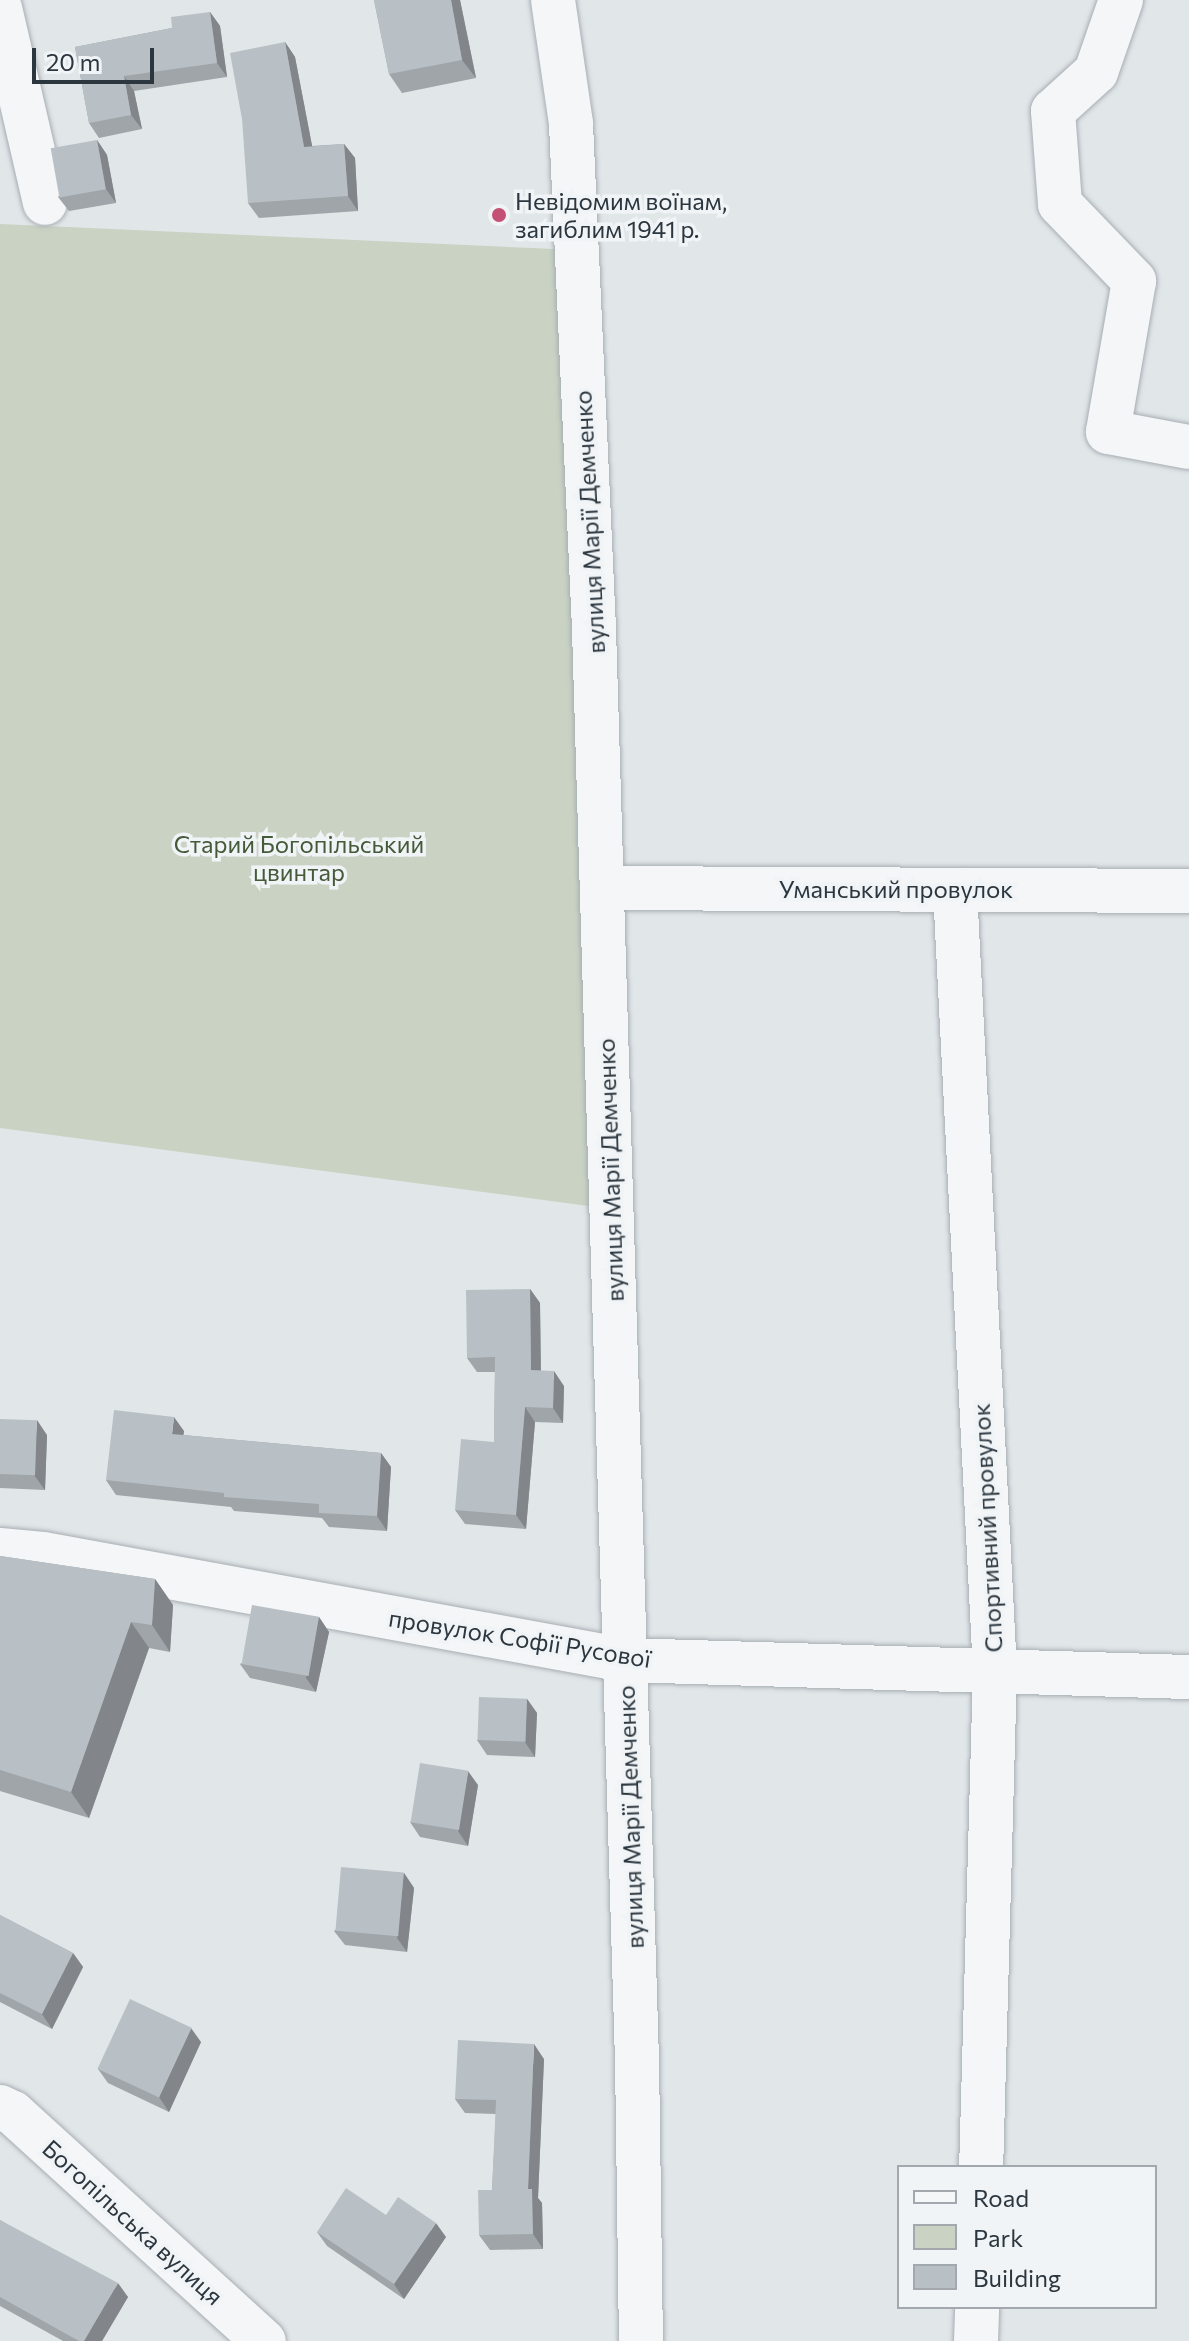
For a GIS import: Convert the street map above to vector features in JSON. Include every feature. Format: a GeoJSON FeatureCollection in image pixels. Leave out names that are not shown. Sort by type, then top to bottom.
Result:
{"type":"FeatureCollection","features":[{"type":"Feature","properties":{"kind":"street","name":"вулиця Марії Демченко"},"geometry":{"type":"LineString","coordinates":[[553,0],[571,124],[594,629],[625,1660],[641,2341]]}},
{"type":"Feature","properties":{"kind":"street"},"geometry":{"type":"LineString","coordinates":[[1121,0],[1096,72],[1053,111],[1060,204],[1134,281],[1108,432],[1189,447]]}},
{"type":"Feature","properties":{"kind":"street"},"geometry":{"type":"LineString","coordinates":[[0,8],[45,203]]}},
{"type":"Feature","properties":{"kind":"street","name":"Уманський провулок"},"geometry":{"type":"LineString","coordinates":[[602,888],[1189,891]]}},
{"type":"Feature","properties":{"kind":"street","name":"Спортивний провулок"},"geometry":{"type":"LineString","coordinates":[[955,890],[995,1671],[981,2165]]}},
{"type":"Feature","properties":{"kind":"street","name":"провулок Софії Русової"},"geometry":{"type":"LineString","coordinates":[[0,1550],[43,1554],[625,1660],[1189,1677]]}},
{"type":"Feature","properties":{"kind":"street","name":"Богопільська вулиця"},"geometry":{"type":"LineString","coordinates":[[0,2107],[13,2113],[264,2341]]}},
{"type":"Feature","properties":{"kind":"street"},"geometry":{"type":"LineString","coordinates":[[976,2341],[977,2309]]}},
{"type":"Feature","properties":{"kind":"green space","name":"Старий Богопільський цвинтар"},"geometry":{"type":"Polygon","coordinates":[[[0,224],[576,250],[611,1209],[0,1128],[0,224]]]}},
{"type":"Feature","properties":{"kind":"building"},"geometry":{"type":"Polygon","coordinates":[[[374,0],[451,0],[462,60],[389,74],[374,0]]]}},
{"type":"Feature","properties":{"kind":"building"},"geometry":{"type":"Polygon","coordinates":[[[210,12],[217,63],[124,76],[131,115],[89,123],[75,47],[172,28],[171,17],[210,12]]]}},
{"type":"Feature","properties":{"kind":"building"},"geometry":{"type":"Polygon","coordinates":[[[285,42],[304,147],[344,144],[348,196],[248,203],[242,119],[230,53],[285,42]]]}},
{"type":"Feature","properties":{"kind":"building"},"geometry":{"type":"Polygon","coordinates":[[[97,140],[106,189],[59,197],[51,148],[97,140]]]}},
{"type":"Feature","properties":{"kind":"building"},"geometry":{"type":"Polygon","coordinates":[[[530,1289],[531,1370],[554,1371],[553,1408],[525,1407],[516,1515],[455,1510],[461,1439],[494,1442],[495,1357],[467,1358],[466,1290],[530,1289]]]}},
{"type":"Feature","properties":{"kind":"building"},"geometry":{"type":"Polygon","coordinates":[[[114,1410],[174,1417],[172,1434],[381,1453],[377,1516],[319,1513],[319,1504],[224,1497],[224,1493],[106,1480],[114,1410]]]}},
{"type":"Feature","properties":{"kind":"building"},"geometry":{"type":"Polygon","coordinates":[[[0,1419],[37,1420],[35,1475],[0,1474],[0,1419]]]}},
{"type":"Feature","properties":{"kind":"building"},"geometry":{"type":"Polygon","coordinates":[[[0,1556],[155,1579],[152,1625],[131,1622],[71,1792],[0,1770],[0,1556]]]}},
{"type":"Feature","properties":{"kind":"building"},"geometry":{"type":"Polygon","coordinates":[[[252,1605],[319,1617],[309,1676],[242,1664],[252,1605]]]}},
{"type":"Feature","properties":{"kind":"building"},"geometry":{"type":"Polygon","coordinates":[[[479,1697],[527,1699],[525,1742],[477,1740],[479,1697]]]}},
{"type":"Feature","properties":{"kind":"building"},"geometry":{"type":"Polygon","coordinates":[[[420,1763],[468,1771],[459,1830],[411,1822],[420,1763]]]}},
{"type":"Feature","properties":{"kind":"building"},"geometry":{"type":"Polygon","coordinates":[[[341,1867],[404,1872],[398,1936],[335,1931],[341,1867]]]}},
{"type":"Feature","properties":{"kind":"building"},"geometry":{"type":"Polygon","coordinates":[[[0,1915],[73,1953],[42,2014],[0,1993],[0,1915]]]}},
{"type":"Feature","properties":{"kind":"building"},"geometry":{"type":"Polygon","coordinates":[[[130,1999],[192,2028],[159,2098],[97,2069],[130,1999]]]}},
{"type":"Feature","properties":{"kind":"building"},"geometry":{"type":"Polygon","coordinates":[[[458,2040],[534,2044],[528,2189],[532,2189],[533,2234],[479,2235],[478,2190],[492,2190],[496,2100],[455,2099],[458,2040]]]}},
{"type":"Feature","properties":{"kind":"building"},"geometry":{"type":"Polygon","coordinates":[[[346,2188],[386,2215],[398,2197],[436,2223],[394,2284],[317,2232],[346,2188]]]}},
{"type":"Feature","properties":{"kind":"building"},"geometry":{"type":"Polygon","coordinates":[[[0,2220],[118,2283],[84,2341],[0,2297],[0,2220]]]}},
{"type":"Feature","properties":{"kind":"place","name":"Невідомим воїнам, загиблим 1941 р."},"geometry":{"type":"Point","coordinates":[499,215]}}]}
